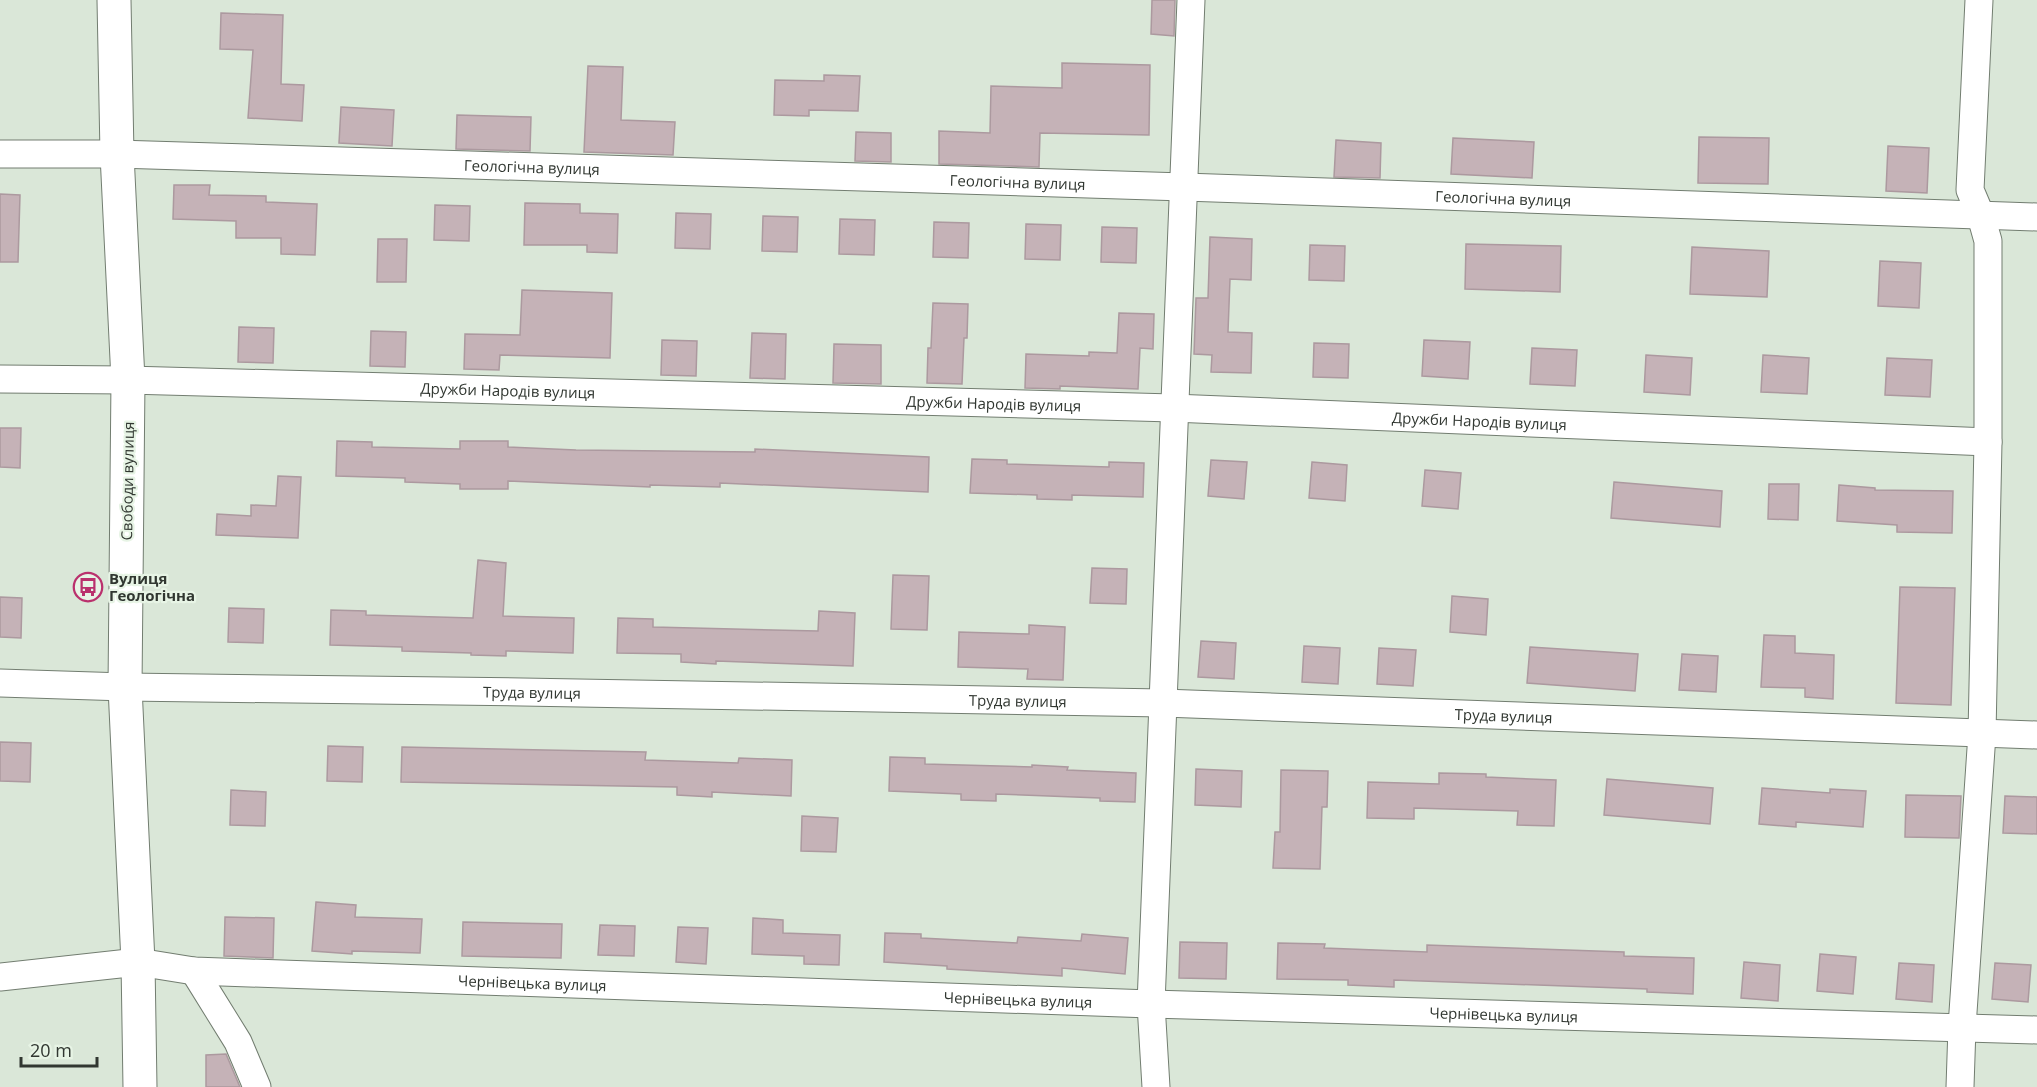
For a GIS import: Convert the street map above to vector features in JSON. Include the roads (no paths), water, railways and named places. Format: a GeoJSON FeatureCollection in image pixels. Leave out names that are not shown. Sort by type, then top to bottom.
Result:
{"type":"FeatureCollection","features":[{"type":"Feature","properties":{"kind":"main road","name":"Свободи вулиця"},"geometry":{"type":"LineString","coordinates":[[114,0],[117,154],[128,380],[125,687],[138,962],[140,1085]]}},
{"type":"Feature","properties":{"kind":"street"},"geometry":{"type":"LineString","coordinates":[[1156,1087],[1151,1004],[1191,0]]}},
{"type":"Feature","properties":{"kind":"street"},"geometry":{"type":"LineString","coordinates":[[1960,1087],[1982,734],[1988,442],[1988,241],[1970,190],[1979,0]]}},
{"type":"Feature","properties":{"kind":"street","name":"Геологічна вулиця"},"geometry":{"type":"LineString","coordinates":[[0,154],[117,154],[1184,187],[2037,217]]}},
{"type":"Feature","properties":{"kind":"street","name":"Дружби Народів вулиця"},"geometry":{"type":"LineString","coordinates":[[0,379],[128,380],[1173,408],[1988,442]]}},
{"type":"Feature","properties":{"kind":"street","name":"Труда вулиця"},"geometry":{"type":"LineString","coordinates":[[0,683],[125,687],[1163,703],[2037,735]]}},
{"type":"Feature","properties":{"kind":"street","name":"Чернівецька вулиця"},"geometry":{"type":"LineString","coordinates":[[0,976],[138,962],[194,971],[1151,1004],[2037,1030]]}},
{"type":"Feature","properties":{"kind":"street"},"geometry":{"type":"LineString","coordinates":[[194,971],[238,1042],[257,1087]]}},
{"type":"Feature","properties":{"kind":"place","name":"Вулиця Геологічна"},"geometry":{"type":"Point","coordinates":[88,587]}}]}
